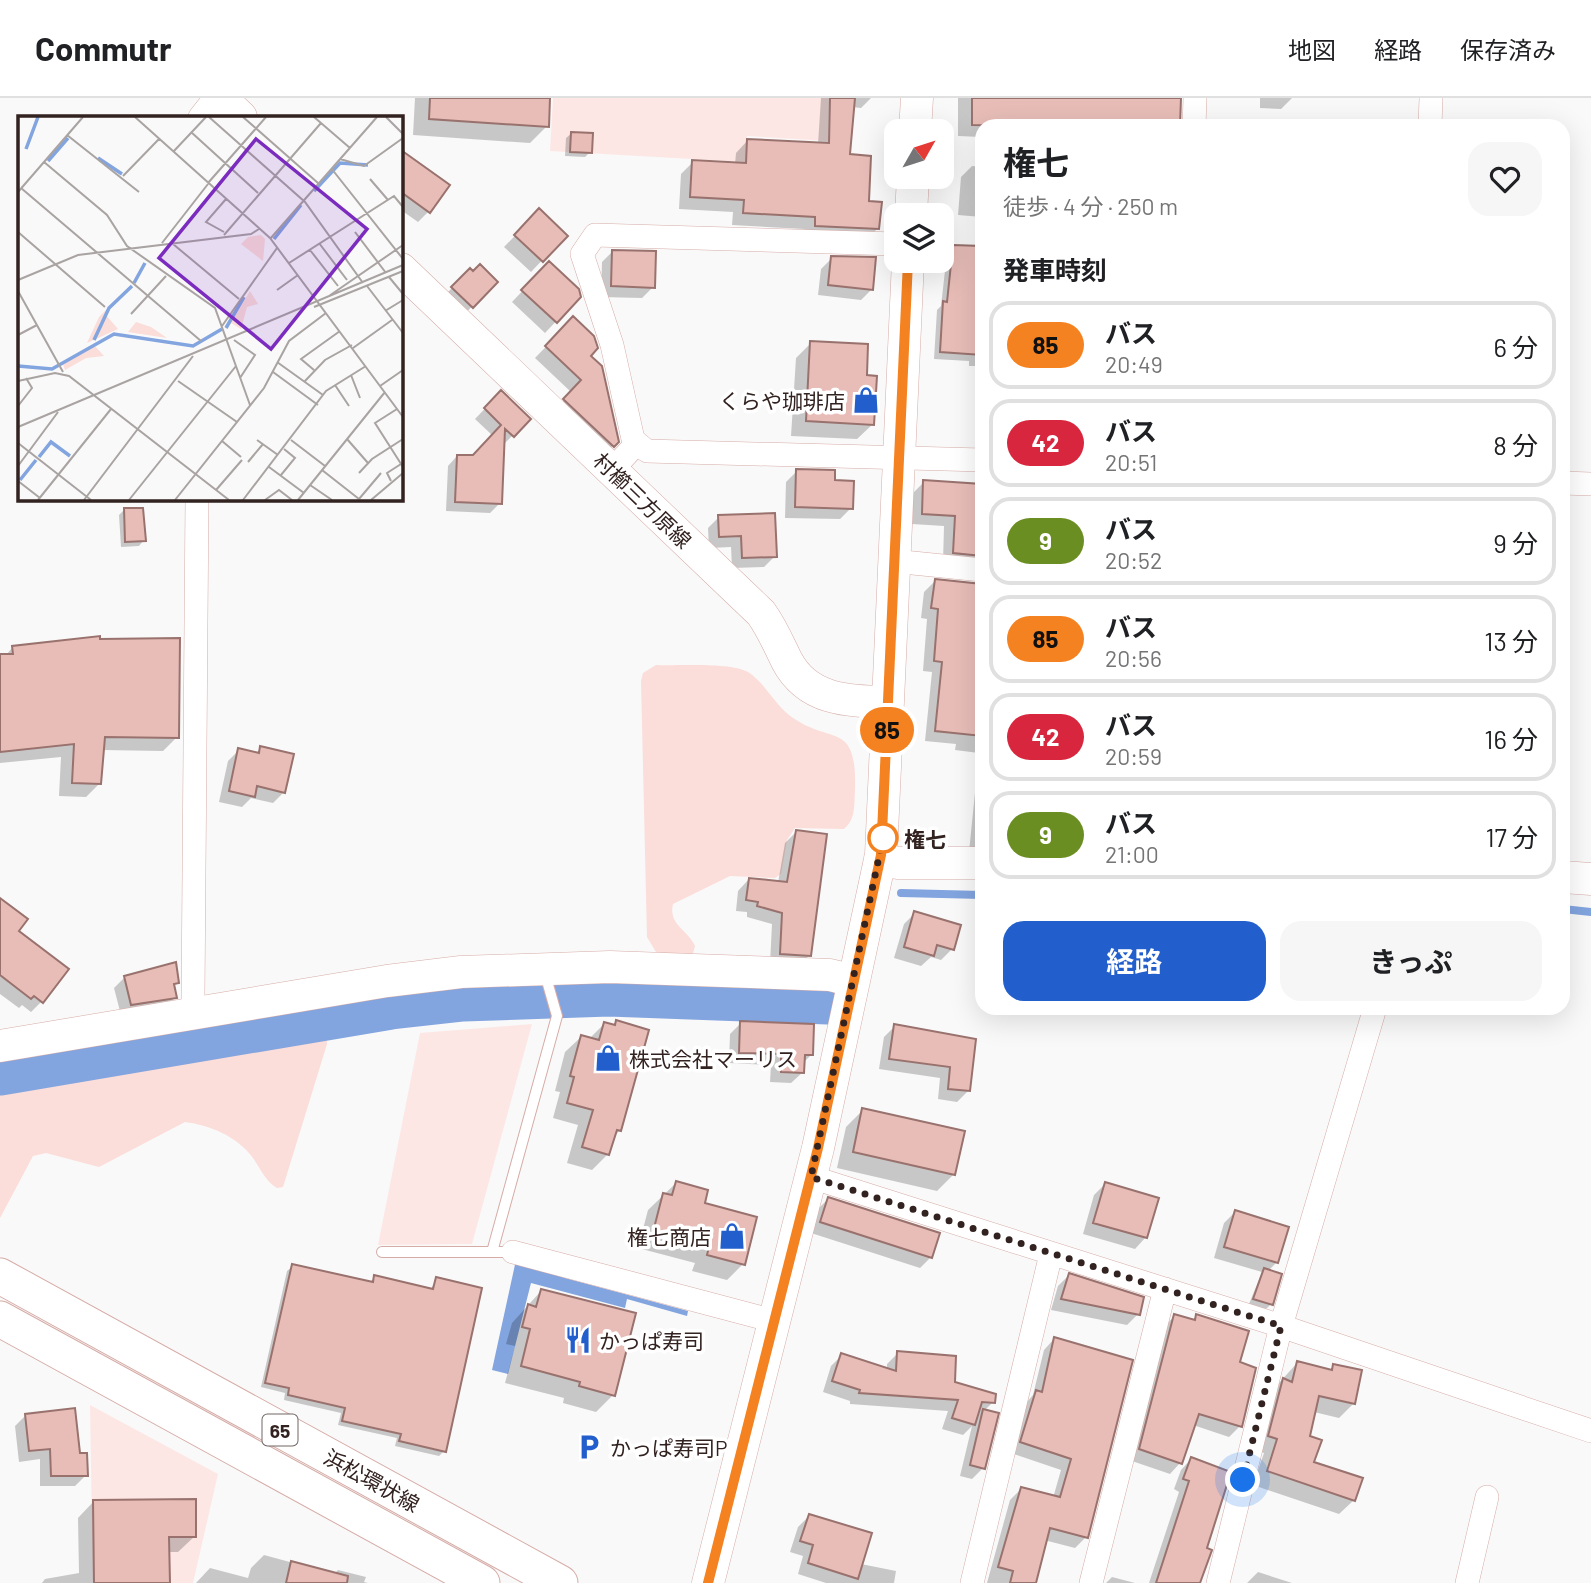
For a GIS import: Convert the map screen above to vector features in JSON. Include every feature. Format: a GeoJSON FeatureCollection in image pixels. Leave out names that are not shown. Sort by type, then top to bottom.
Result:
{"type":"FeatureCollection","features":[{"type":"Feature","properties":{"kind":"main road"},"geometry":{"type":"LineString","coordinates":[[221,98],[240,116]]}},
{"type":"Feature","properties":{"kind":"main road"},"geometry":{"type":"LineString","coordinates":[[916,119],[917,98]]}},
{"type":"Feature","properties":{"kind":"main road","name":"村櫛三方原線"},"geometry":{"type":"LineString","coordinates":[[402,270],[761,613],[789,665],[811,689],[841,701],[888,702]]}},
{"type":"Feature","properties":{"kind":"main road"},"geometry":{"type":"LineString","coordinates":[[708,1583],[811,1177],[880,859],[907,273]]}},
{"type":"Feature","properties":{"kind":"main road"},"geometry":{"type":"LineString","coordinates":[[880,859],[897,863],[975,863]]}},
{"type":"Feature","properties":{"kind":"main road"},"geometry":{"type":"LineString","coordinates":[[1570,878],[1591,879]]}},
{"type":"Feature","properties":{"kind":"main road"},"geometry":{"type":"LineString","coordinates":[[0,1046],[412,977],[545,974],[830,975],[854,981]]}},
{"type":"Feature","properties":{"kind":"main road","name":"浜松環状線"},"geometry":{"type":"LineString","coordinates":[[0,1276],[560,1583]]}},
{"type":"Feature","properties":{"kind":"main road","name":"浜松環状線"},"geometry":{"type":"LineString","coordinates":[[0,1319],[482,1583]]}},
{"type":"Feature","properties":{"kind":"street"},"geometry":{"type":"LineString","coordinates":[[201,116],[215,98]]}},
{"type":"Feature","properties":{"kind":"street"},"geometry":{"type":"LineString","coordinates":[[1194,119],[1195,98]]}},
{"type":"Feature","properties":{"kind":"street"},"geometry":{"type":"LineString","coordinates":[[1430,119],[1431,98]]}},
{"type":"Feature","properties":{"kind":"street"},"geometry":{"type":"LineString","coordinates":[[884,244],[595,235],[582,254],[610,337],[634,439],[648,451],[975,460]]}},
{"type":"Feature","properties":{"kind":"street"},"geometry":{"type":"LineString","coordinates":[[612,470],[637,443]]}},
{"type":"Feature","properties":{"kind":"street"},"geometry":{"type":"LineString","coordinates":[[1570,483],[1591,484]]}},
{"type":"Feature","properties":{"kind":"street"},"geometry":{"type":"LineString","coordinates":[[195,1013],[192,998],[197,500]]}},
{"type":"Feature","properties":{"kind":"street"},"geometry":{"type":"LineString","coordinates":[[893,561],[975,569]]}},
{"type":"Feature","properties":{"kind":"street"},"geometry":{"type":"LineString","coordinates":[[1218,1583],[1281,1326],[1372,1015]]}},
{"type":"Feature","properties":{"kind":"street"},"geometry":{"type":"LineString","coordinates":[[811,1177],[1281,1326],[1591,1430]]}},
{"type":"Feature","properties":{"kind":"street"},"geometry":{"type":"LineString","coordinates":[[503,1252],[774,1321]]}},
{"type":"Feature","properties":{"kind":"street"},"geometry":{"type":"LineString","coordinates":[[972,1583],[1051,1254]]}},
{"type":"Feature","properties":{"kind":"street"},"geometry":{"type":"LineString","coordinates":[[1091,1583],[1165,1289]]}},
{"type":"Feature","properties":{"kind":"street"},"geometry":{"type":"LineString","coordinates":[[1467,1583],[1487,1497]]}},
{"type":"Feature","properties":{"kind":"lane"},"geometry":{"type":"LineString","coordinates":[[382,1252],[503,1252],[557,1016],[545,974]]}},
{"type":"Feature","properties":{"kind":"shaded area"},"geometry":{"type":"Polygon","coordinates":[[[553,98],[829,98],[828,141],[747,136],[745,162],[550,151],[553,98]]]}},
{"type":"Feature","properties":{"kind":"shaded area"},"geometry":{"type":"Polygon","coordinates":[[[656,665],[717,666],[748,672],[789,715],[846,743],[854,767],[854,811],[851,821],[844,829],[795,828],[787,840],[781,874],[775,878],[730,876],[673,904],[673,917],[695,946],[693,953],[686,956],[656,952],[647,937],[641,681],[643,673],[656,665]]]}},
{"type":"Feature","properties":{"kind":"shaded area"},"geometry":{"type":"Polygon","coordinates":[[[532,1024],[472,1244],[378,1245],[420,1033],[532,1024]]]}},
{"type":"Feature","properties":{"kind":"shaded area"},"geometry":{"type":"Polygon","coordinates":[[[315,1031],[327,1037],[327,1044],[283,1187],[277,1188],[270,1182],[247,1151],[231,1138],[214,1129],[185,1122],[99,1167],[46,1153],[33,1156],[0,1218],[0,1084],[315,1031]]]}},
{"type":"Feature","properties":{"kind":"shaded area"},"geometry":{"type":"Polygon","coordinates":[[[90,1405],[218,1474],[193,1583],[93,1583],[90,1405]]]}},
{"type":"Feature","properties":{"kind":"water"},"geometry":{"type":"Polygon","coordinates":[[[516,1260],[565,1278],[688,1311],[687,1316],[627,1299],[625,1308],[531,1283],[508,1374],[492,1370],[516,1260]]]}},
{"type":"Feature","properties":{"kind":"building"},"geometry":{"type":"Polygon","coordinates":[[[430,98],[550,98],[549,127],[429,119],[430,98]]]}},
{"type":"Feature","properties":{"kind":"building"},"geometry":{"type":"Polygon","coordinates":[[[830,98],[855,98],[850,154],[871,156],[869,201],[882,202],[879,229],[815,226],[815,217],[743,213],[744,200],[690,197],[692,160],[746,163],[747,139],[829,143],[830,98]]]}},
{"type":"Feature","properties":{"kind":"building"},"geometry":{"type":"Polygon","coordinates":[[[972,98],[1181,98],[1180,119],[975,119],[975,125],[972,125],[972,98]]]}},
{"type":"Feature","properties":{"kind":"building"},"geometry":{"type":"Polygon","coordinates":[[[571,132],[593,133],[592,153],[570,152],[571,132]]]}},
{"type":"Feature","properties":{"kind":"building"},"geometry":{"type":"Polygon","coordinates":[[[402,151],[450,185],[430,213],[402,193],[402,151]]]}},
{"type":"Feature","properties":{"kind":"building"},"geometry":{"type":"Polygon","coordinates":[[[539,208],[568,236],[543,262],[514,235],[539,208]]]}},
{"type":"Feature","properties":{"kind":"building"},"geometry":{"type":"Polygon","coordinates":[[[954,245],[975,246],[975,354],[940,352],[943,301],[947,302],[950,273],[954,273],[954,245]]]}},
{"type":"Feature","properties":{"kind":"building"},"geometry":{"type":"Polygon","coordinates":[[[612,250],[656,251],[655,288],[611,286],[612,250]]]}},
{"type":"Feature","properties":{"kind":"building"},"geometry":{"type":"Polygon","coordinates":[[[831,256],[876,257],[873,290],[828,285],[831,256]]]}},
{"type":"Feature","properties":{"kind":"building"},"geometry":{"type":"Polygon","coordinates":[[[549,261],[579,289],[581,297],[557,323],[521,290],[549,261]]]}},
{"type":"Feature","properties":{"kind":"building"},"geometry":{"type":"Polygon","coordinates":[[[480,264],[498,282],[473,308],[451,287],[470,268],[473,271],[480,264]]]}},
{"type":"Feature","properties":{"kind":"building"},"geometry":{"type":"Polygon","coordinates":[[[573,316],[594,336],[598,348],[591,356],[602,366],[619,442],[614,447],[563,399],[581,380],[545,346],[573,316]]]}},
{"type":"Feature","properties":{"kind":"building"},"geometry":{"type":"Polygon","coordinates":[[[810,341],[868,344],[867,375],[877,376],[874,425],[806,421],[810,341]]]}},
{"type":"Feature","properties":{"kind":"building"},"geometry":{"type":"Polygon","coordinates":[[[501,390],[531,419],[514,437],[505,429],[502,504],[455,502],[457,455],[473,455],[501,425],[484,408],[501,390]]]}},
{"type":"Feature","properties":{"kind":"building"},"geometry":{"type":"Polygon","coordinates":[[[796,469],[835,470],[835,480],[854,481],[853,509],[795,507],[796,469]]]}},
{"type":"Feature","properties":{"kind":"building"},"geometry":{"type":"Polygon","coordinates":[[[923,480],[975,484],[975,555],[953,553],[955,516],[922,514],[923,480]]]}},
{"type":"Feature","properties":{"kind":"building"},"geometry":{"type":"Polygon","coordinates":[[[124,508],[143,508],[146,541],[125,542],[124,508]]]}},
{"type":"Feature","properties":{"kind":"building"},"geometry":{"type":"Polygon","coordinates":[[[775,513],[777,557],[742,558],[741,536],[719,537],[718,515],[775,513]]]}},
{"type":"Feature","properties":{"kind":"building"},"geometry":{"type":"Polygon","coordinates":[[[935,579],[975,583],[975,735],[935,731],[942,662],[934,661],[938,609],[931,608],[935,579]]]}},
{"type":"Feature","properties":{"kind":"building"},"geometry":{"type":"Polygon","coordinates":[[[100,636],[100,639],[180,638],[179,738],[105,737],[101,784],[72,783],[74,744],[0,752],[0,654],[13,654],[12,646],[100,636]]]}},
{"type":"Feature","properties":{"kind":"building"},"geometry":{"type":"Polygon","coordinates":[[[260,746],[294,754],[285,793],[257,786],[255,797],[229,791],[238,748],[259,753],[260,746]]]}},
{"type":"Feature","properties":{"kind":"building"},"geometry":{"type":"Polygon","coordinates":[[[796,830],[827,834],[811,956],[780,954],[782,913],[757,906],[758,902],[746,900],[749,878],[787,882],[796,830]]]}},
{"type":"Feature","properties":{"kind":"building"},"geometry":{"type":"Polygon","coordinates":[[[0,898],[28,919],[19,931],[69,969],[43,1003],[34,996],[31,999],[0,975],[0,898]]]}},
{"type":"Feature","properties":{"kind":"building"},"geometry":{"type":"Polygon","coordinates":[[[914,911],[961,925],[954,950],[937,945],[934,956],[904,947],[914,911]]]}},
{"type":"Feature","properties":{"kind":"building"},"geometry":{"type":"Polygon","coordinates":[[[176,962],[179,983],[174,984],[177,998],[131,1005],[124,976],[176,962]]]}},
{"type":"Feature","properties":{"kind":"building","name":"株式会社マーリス"},"geometry":{"type":"Polygon","coordinates":[[[616,1020],[649,1030],[621,1131],[617,1130],[609,1155],[582,1147],[593,1110],[567,1103],[574,1077],[570,1076],[581,1035],[599,1040],[604,1022],[615,1025],[616,1020]]]}},
{"type":"Feature","properties":{"kind":"building"},"geometry":{"type":"Polygon","coordinates":[[[740,1021],[814,1024],[813,1055],[805,1055],[804,1073],[781,1072],[781,1054],[739,1053],[740,1021]]]}},
{"type":"Feature","properties":{"kind":"building"},"geometry":{"type":"Polygon","coordinates":[[[894,1024],[976,1039],[970,1091],[948,1089],[950,1067],[889,1059],[894,1024]]]}},
{"type":"Feature","properties":{"kind":"building"},"geometry":{"type":"Polygon","coordinates":[[[862,1108],[965,1131],[955,1175],[853,1152],[862,1108]]]}},
{"type":"Feature","properties":{"kind":"building"},"geometry":{"type":"Polygon","coordinates":[[[676,1181],[708,1190],[705,1203],[757,1217],[745,1265],[707,1255],[709,1247],[653,1232],[663,1193],[672,1195],[676,1181]]]}},
{"type":"Feature","properties":{"kind":"building"},"geometry":{"type":"Polygon","coordinates":[[[1105,1182],[1159,1198],[1147,1238],[1093,1223],[1105,1182]]]}},
{"type":"Feature","properties":{"kind":"building"},"geometry":{"type":"Polygon","coordinates":[[[828,1197],[940,1233],[932,1258],[820,1222],[828,1197]]]}},
{"type":"Feature","properties":{"kind":"building"},"geometry":{"type":"Polygon","coordinates":[[[1235,1210],[1289,1227],[1278,1263],[1224,1247],[1235,1210]]]}},
{"type":"Feature","properties":{"kind":"building"},"geometry":{"type":"Polygon","coordinates":[[[292,1264],[373,1282],[374,1275],[433,1289],[436,1277],[482,1288],[446,1452],[399,1441],[401,1434],[342,1421],[345,1408],[288,1395],[289,1388],[265,1383],[292,1264]]]}},
{"type":"Feature","properties":{"kind":"building"},"geometry":{"type":"Polygon","coordinates":[[[1264,1268],[1282,1274],[1273,1305],[1253,1299],[1264,1268]]]}},
{"type":"Feature","properties":{"kind":"building"},"geometry":{"type":"Polygon","coordinates":[[[1069,1273],[1144,1297],[1140,1315],[1061,1299],[1069,1273]]]}},
{"type":"Feature","properties":{"kind":"building"},"geometry":{"type":"Polygon","coordinates":[[[541,1289],[636,1313],[615,1396],[579,1386],[580,1382],[521,1366],[530,1329],[522,1327],[528,1304],[536,1307],[541,1289]]]}},
{"type":"Feature","properties":{"kind":"building"},"geometry":{"type":"Polygon","coordinates":[[[1174,1314],[1195,1320],[1196,1314],[1249,1331],[1240,1362],[1256,1368],[1242,1427],[1199,1414],[1182,1464],[1139,1449],[1174,1314]]]}},
{"type":"Feature","properties":{"kind":"building"},"geometry":{"type":"Polygon","coordinates":[[[1054,1337],[1133,1360],[1088,1538],[1050,1528],[1036,1583],[1010,1583],[1013,1571],[998,1567],[1021,1487],[1060,1497],[1071,1459],[1020,1442],[1036,1390],[1042,1392],[1054,1337]]]}},
{"type":"Feature","properties":{"kind":"building"},"geometry":{"type":"Polygon","coordinates":[[[897,1351],[956,1356],[955,1382],[996,1394],[995,1403],[982,1402],[975,1425],[952,1418],[958,1400],[859,1393],[860,1390],[832,1381],[841,1353],[896,1371],[897,1351]]]}},
{"type":"Feature","properties":{"kind":"building"},"geometry":{"type":"Polygon","coordinates":[[[1297,1361],[1332,1370],[1333,1364],[1362,1370],[1355,1404],[1319,1396],[1310,1436],[1322,1440],[1314,1462],[1363,1478],[1355,1501],[1267,1471],[1277,1439],[1268,1436],[1283,1378],[1292,1382],[1297,1361]]]}},
{"type":"Feature","properties":{"kind":"building"},"geometry":{"type":"Polygon","coordinates":[[[75,1408],[80,1453],[87,1453],[88,1476],[51,1476],[50,1449],[29,1451],[25,1414],[75,1408]]]}},
{"type":"Feature","properties":{"kind":"building"},"geometry":{"type":"Polygon","coordinates":[[[983,1409],[999,1413],[985,1469],[970,1465],[983,1409]]]}},
{"type":"Feature","properties":{"kind":"building"},"geometry":{"type":"Polygon","coordinates":[[[1191,1457],[1231,1472],[1207,1548],[1212,1550],[1200,1583],[1156,1583],[1189,1481],[1183,1479],[1191,1457]]]}},
{"type":"Feature","properties":{"kind":"building"},"geometry":{"type":"Polygon","coordinates":[[[196,1499],[196,1537],[169,1537],[170,1583],[94,1583],[93,1500],[196,1499]]]}},
{"type":"Feature","properties":{"kind":"building"},"geometry":{"type":"Polygon","coordinates":[[[809,1514],[872,1533],[858,1579],[808,1563],[813,1545],[800,1541],[809,1514]]]}},
{"type":"Feature","properties":{"kind":"building"},"geometry":{"type":"Polygon","coordinates":[[[291,1561],[348,1576],[347,1583],[286,1583],[291,1561]]]}},
{"type":"Feature","properties":{"kind":"waterway"},"geometry":{"type":"LineString","coordinates":[[901,893],[975,895]]}},
{"type":"Feature","properties":{"kind":"waterway"},"geometry":{"type":"LineString","coordinates":[[1570,910],[1591,912]]}},
{"type":"Feature","properties":{"kind":"waterway"},"geometry":{"type":"LineString","coordinates":[[0,1072],[391,1006],[463,998],[609,993],[828,1001]]}},
{"type":"Feature","properties":{"kind":"bus line","name":"85"},"geometry":{"type":"LineString","coordinates":[[708,1583],[818,1148],[881,855],[907,273]]}},
{"type":"Feature","properties":{"kind":"place","name":"くらや珈琲店"},"geometry":{"type":"Point","coordinates":[866,400]}},
{"type":"Feature","properties":{"kind":"place","name":"権七"},"geometry":{"type":"Point","coordinates":[883,838]}},
{"type":"Feature","properties":{"kind":"place","name":"株式会社マーリス"},"geometry":{"type":"Point","coordinates":[608,1058]}},
{"type":"Feature","properties":{"kind":"place","name":"権七商店"},"geometry":{"type":"Point","coordinates":[732,1236]}},
{"type":"Feature","properties":{"kind":"place","name":"かっぱ寿司"},"geometry":{"type":"Point","coordinates":[578,1340]}},
{"type":"Feature","properties":{"kind":"place","name":"かっぱ寿司P"},"geometry":{"type":"Point","coordinates":[589,1447]}},
{"type":"Feature","properties":{"kind":"route"},"geometry":{"type":"LineString","coordinates":[[883,838],[811,1177],[1281,1326],[1243,1480]]}}]}
